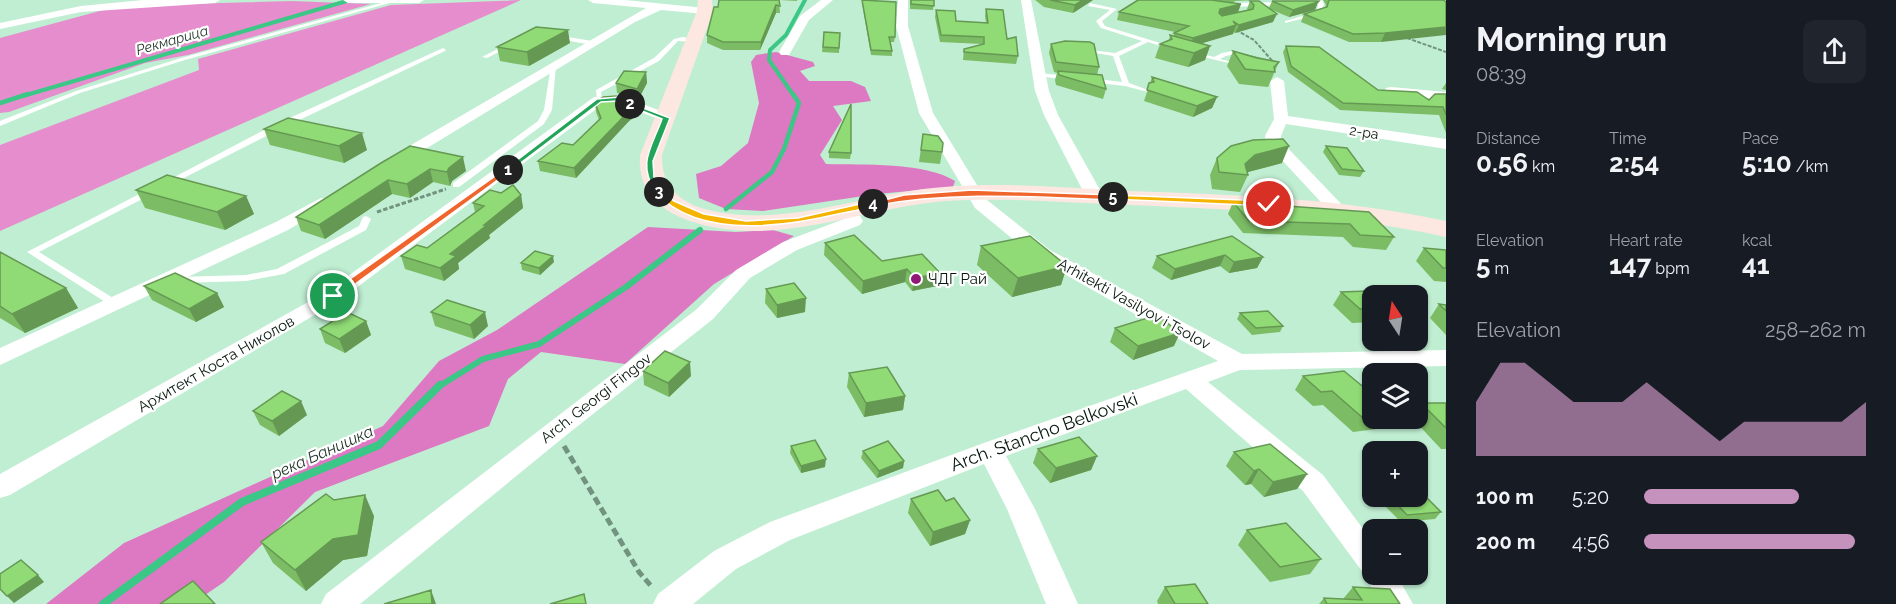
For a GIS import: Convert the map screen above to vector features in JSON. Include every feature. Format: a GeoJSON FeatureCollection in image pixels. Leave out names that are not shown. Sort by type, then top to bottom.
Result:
{"type":"FeatureCollection","features":[{"type":"Feature","properties":{"kind":"street"},"geometry":{"type":"LineString","coordinates":[[0,26],[36,15],[89,6],[215,0]]}},
{"type":"Feature","properties":{"kind":"street"},"geometry":{"type":"LineString","coordinates":[[348,0],[362,2],[418,0]]}},
{"type":"Feature","properties":{"kind":"street"},"geometry":{"type":"LineString","coordinates":[[593,0],[660,6],[705,5],[695,40],[651,155],[650,177],[661,194],[686,210],[723,221],[770,224],[798,221],[904,198],[972,192],[1269,204],[1338,210],[1446,229]]}},
{"type":"Feature","properties":{"kind":"street"},"geometry":{"type":"LineString","coordinates":[[785,52],[804,18],[828,0]]}},
{"type":"Feature","properties":{"kind":"street","name":"Arhitekti Vasilyov i Tsolov"},"geometry":{"type":"LineString","coordinates":[[903,0],[902,26],[926,113],[981,204],[1043,254],[1238,362]]}},
{"type":"Feature","properties":{"kind":"street"},"geometry":{"type":"LineString","coordinates":[[1026,0],[1033,28],[1038,75],[1051,115],[1095,196]]}},
{"type":"Feature","properties":{"kind":"street"},"geometry":{"type":"LineString","coordinates":[[378,171],[592,43],[660,6]]}},
{"type":"Feature","properties":{"kind":"street"},"geometry":{"type":"LineString","coordinates":[[1277,81],[1281,119],[1273,136],[1274,143],[1338,210]]}},
{"type":"Feature","properties":{"kind":"street"},"geometry":{"type":"LineString","coordinates":[[1387,91],[1446,96]]}},
{"type":"Feature","properties":{"kind":"street"},"geometry":{"type":"LineString","coordinates":[[599,100],[619,99],[666,118]]}},
{"type":"Feature","properties":{"kind":"street","name":"Архитект Коста Николов"},"geometry":{"type":"LineString","coordinates":[[0,488],[333,296],[434,224],[599,100]]}},
{"type":"Feature","properties":{"kind":"street","name":"2-ра"},"geometry":{"type":"LineString","coordinates":[[1281,119],[1446,144]]}},
{"type":"Feature","properties":{"kind":"street"},"geometry":{"type":"LineString","coordinates":[[0,357],[282,226],[339,193]]}},
{"type":"Feature","properties":{"kind":"street","name":"Arch. Georgi Fingov"},"geometry":{"type":"LineString","coordinates":[[338,604],[555,430],[705,314],[743,274],[790,246],[850,225],[854,221],[848,210]]}},
{"type":"Feature","properties":{"kind":"street","name":"Arch. Stancho Belkovski"},"geometry":{"type":"LineString","coordinates":[[664,600],[725,560],[780,531],[990,451],[1188,378],[1238,362],[1446,358]]}},
{"type":"Feature","properties":{"kind":"street"},"geometry":{"type":"LineString","coordinates":[[1188,378],[1312,483],[1362,550]]}},
{"type":"Feature","properties":{"kind":"street"},"geometry":{"type":"LineString","coordinates":[[990,451],[1021,508],[1062,604]]}},
{"type":"Feature","properties":{"kind":"street"},"geometry":{"type":"LineString","coordinates":[[1386,585],[1397,604]]}},
{"type":"Feature","properties":{"kind":"lane"},"geometry":{"type":"LineString","coordinates":[[0,124],[78,92],[183,59],[394,1]]}},
{"type":"Feature","properties":{"kind":"lane"},"geometry":{"type":"LineString","coordinates":[[1287,22],[1319,13],[1320,2],[1309,4]]}},
{"type":"Feature","properties":{"kind":"lane"},"geometry":{"type":"LineString","coordinates":[[1090,4],[1114,9],[1099,21],[1104,27],[1180,50]]}},
{"type":"Feature","properties":{"kind":"lane"},"geometry":{"type":"LineString","coordinates":[[1226,5],[1285,4]]}},
{"type":"Feature","properties":{"kind":"lane"},"geometry":{"type":"LineString","coordinates":[[1218,7],[1239,8],[1246,12]]}},
{"type":"Feature","properties":{"kind":"lane"},"geometry":{"type":"LineString","coordinates":[[544,37],[592,43]]}},
{"type":"Feature","properties":{"kind":"lane"},"geometry":{"type":"LineString","coordinates":[[599,100],[598,92],[608,84],[653,63],[664,54],[672,42],[682,39],[695,40]]}},
{"type":"Feature","properties":{"kind":"lane"},"geometry":{"type":"LineString","coordinates":[[1092,51],[1116,55],[1146,41]]}},
{"type":"Feature","properties":{"kind":"lane"},"geometry":{"type":"LineString","coordinates":[[486,57],[515,42]]}},
{"type":"Feature","properties":{"kind":"lane"},"geometry":{"type":"LineString","coordinates":[[114,303],[32,252],[273,129],[443,50]]}},
{"type":"Feature","properties":{"kind":"lane"},"geometry":{"type":"LineString","coordinates":[[1192,53],[1252,69]]}},
{"type":"Feature","properties":{"kind":"lane"},"geometry":{"type":"LineString","coordinates":[[1215,59],[1224,54],[1233,53]]}},
{"type":"Feature","properties":{"kind":"lane"},"geometry":{"type":"LineString","coordinates":[[1116,55],[1126,84]]}},
{"type":"Feature","properties":{"kind":"lane"},"geometry":{"type":"LineString","coordinates":[[456,186],[542,122],[548,110],[554,66]]}},
{"type":"Feature","properties":{"kind":"lane"},"geometry":{"type":"LineString","coordinates":[[1038,75],[1126,84],[1146,91]]}},
{"type":"Feature","properties":{"kind":"lane"},"geometry":{"type":"LineString","coordinates":[[163,281],[246,278],[280,272],[363,228],[366,219]]}},
{"type":"Feature","properties":{"kind":"path"},"geometry":{"type":"LineString","coordinates":[[1230,29],[1254,40],[1277,67],[1277,81]]}},
{"type":"Feature","properties":{"kind":"path"},"geometry":{"type":"LineString","coordinates":[[1403,36],[1446,52]]}},
{"type":"Feature","properties":{"kind":"path"},"geometry":{"type":"LineString","coordinates":[[366,219],[375,213],[456,186]]}},
{"type":"Feature","properties":{"kind":"path"},"geometry":{"type":"LineString","coordinates":[[555,430],[639,572],[664,600]]}},
{"type":"Feature","properties":{"kind":"shaded area"},"geometry":{"type":"Polygon","coordinates":[[[521,0],[0,231],[0,145],[199,70],[198,59],[391,5],[521,0]]]}},
{"type":"Feature","properties":{"kind":"shaded area"},"geometry":{"type":"Polygon","coordinates":[[[292,1],[371,4],[188,55],[145,63],[9,112],[0,113],[0,38],[118,6],[292,1]]]}},
{"type":"Feature","properties":{"kind":"shaded area"},"geometry":{"type":"Polygon","coordinates":[[[776,52],[813,62],[815,66],[800,71],[809,81],[851,81],[865,87],[871,101],[833,106],[842,120],[820,155],[826,164],[893,166],[927,170],[955,181],[953,187],[877,194],[763,211],[726,209],[699,198],[696,174],[721,166],[748,143],[759,103],[751,62],[756,55],[776,52]]]}},
{"type":"Feature","properties":{"kind":"shaded area"},"geometry":{"type":"Polygon","coordinates":[[[648,227],[736,232],[773,230],[794,236],[714,284],[625,364],[541,352],[508,379],[489,426],[315,492],[224,582],[192,604],[46,604],[124,543],[383,426],[439,361],[497,330],[648,227]]]}},
{"type":"Feature","properties":{"kind":"building"},"geometry":{"type":"Polygon","coordinates":[[[719,0],[779,0],[780,6],[776,5],[761,42],[723,42],[707,35],[714,7],[718,7],[719,0]]]}},
{"type":"Feature","properties":{"kind":"building"},"geometry":{"type":"Polygon","coordinates":[[[862,0],[896,2],[895,37],[889,37],[892,51],[871,50],[862,0]]]}},
{"type":"Feature","properties":{"kind":"building"},"geometry":{"type":"Polygon","coordinates":[[[911,0],[934,0],[934,6],[911,4],[911,0]]]}},
{"type":"Feature","properties":{"kind":"building"},"geometry":{"type":"Polygon","coordinates":[[[1050,0],[1083,0],[1075,5],[1050,0]]]}},
{"type":"Feature","properties":{"kind":"building"},"geometry":{"type":"Polygon","coordinates":[[[1138,0],[1211,0],[1241,4],[1220,9],[1219,13],[1222,16],[1253,9],[1254,5],[1250,1],[1259,1],[1277,14],[1239,25],[1233,21],[1236,25],[1193,38],[1174,33],[1189,26],[1119,12],[1138,0]]]}},
{"type":"Feature","properties":{"kind":"building"},"geometry":{"type":"Polygon","coordinates":[[[1329,0],[1443,0],[1446,2],[1446,27],[1353,34],[1304,14],[1327,7],[1329,0]]]}},
{"type":"Feature","properties":{"kind":"building"},"geometry":{"type":"Polygon","coordinates":[[[1272,1],[1319,1],[1293,10],[1272,1]]]}},
{"type":"Feature","properties":{"kind":"building"},"geometry":{"type":"Polygon","coordinates":[[[986,9],[1003,10],[1007,39],[1016,37],[1018,56],[964,52],[964,49],[984,44],[984,37],[941,35],[936,10],[955,11],[956,21],[988,23],[986,9]]]}},
{"type":"Feature","properties":{"kind":"building"},"geometry":{"type":"Polygon","coordinates":[[[536,27],[568,30],[527,52],[497,47],[536,27]]]}},
{"type":"Feature","properties":{"kind":"building"},"geometry":{"type":"Polygon","coordinates":[[[824,32],[840,33],[839,48],[823,47],[824,32]]]}},
{"type":"Feature","properties":{"kind":"building"},"geometry":{"type":"Polygon","coordinates":[[[1170,35],[1210,46],[1194,53],[1160,44],[1172,39],[1170,35]]]}},
{"type":"Feature","properties":{"kind":"building"},"geometry":{"type":"Polygon","coordinates":[[[1065,41],[1094,44],[1099,67],[1056,62],[1051,44],[1065,41]]]}},
{"type":"Feature","properties":{"kind":"building"},"geometry":{"type":"Polygon","coordinates":[[[1286,46],[1319,47],[1378,90],[1417,92],[1429,100],[1435,94],[1446,94],[1446,115],[1443,107],[1343,103],[1291,66],[1286,46]]]}},
{"type":"Feature","properties":{"kind":"building"},"geometry":{"type":"Polygon","coordinates":[[[1233,51],[1279,62],[1274,67],[1275,72],[1245,69],[1233,51]]]}},
{"type":"Feature","properties":{"kind":"building"},"geometry":{"type":"Polygon","coordinates":[[[624,71],[646,72],[637,89],[616,83],[624,71]]]}},
{"type":"Feature","properties":{"kind":"building"},"geometry":{"type":"Polygon","coordinates":[[[1058,71],[1102,75],[1106,89],[1059,75],[1058,71]]]}},
{"type":"Feature","properties":{"kind":"building"},"geometry":{"type":"Polygon","coordinates":[[[1152,77],[1217,97],[1197,106],[1147,90],[1149,83],[1154,82],[1152,77]]]}},
{"type":"Feature","properties":{"kind":"building"},"geometry":{"type":"Polygon","coordinates":[[[616,96],[638,105],[628,112],[574,168],[538,161],[562,143],[573,145],[601,118],[595,103],[603,97],[616,96]]]}},
{"type":"Feature","properties":{"kind":"building"},"geometry":{"type":"Polygon","coordinates":[[[851,104],[851,153],[829,152],[851,104]]]}},
{"type":"Feature","properties":{"kind":"building"},"geometry":{"type":"Polygon","coordinates":[[[288,118],[362,133],[339,146],[264,129],[288,118]]]}},
{"type":"Feature","properties":{"kind":"building"},"geometry":{"type":"Polygon","coordinates":[[[923,134],[938,136],[943,143],[942,152],[921,150],[923,134]]]}},
{"type":"Feature","properties":{"kind":"building"},"geometry":{"type":"Polygon","coordinates":[[[1283,139],[1289,146],[1255,155],[1245,164],[1248,175],[1219,172],[1217,158],[1231,146],[1253,140],[1283,139]]]}},
{"type":"Feature","properties":{"kind":"building"},"geometry":{"type":"Polygon","coordinates":[[[410,146],[463,157],[447,172],[430,169],[407,184],[388,180],[319,225],[296,217],[381,163],[410,146]]]}},
{"type":"Feature","properties":{"kind":"building"},"geometry":{"type":"Polygon","coordinates":[[[1326,146],[1347,148],[1364,171],[1342,169],[1326,146]]]}},
{"type":"Feature","properties":{"kind":"building"},"geometry":{"type":"Polygon","coordinates":[[[167,175],[246,196],[217,212],[136,190],[167,175]]]}},
{"type":"Feature","properties":{"kind":"building"},"geometry":{"type":"Polygon","coordinates":[[[513,185],[521,195],[450,254],[456,256],[440,268],[401,256],[417,245],[427,248],[484,206],[473,203],[490,190],[501,193],[513,185]]]}},
{"type":"Feature","properties":{"kind":"building"},"geometry":{"type":"Polygon","coordinates":[[[1233,202],[1369,212],[1394,237],[1360,235],[1350,224],[1249,221],[1233,202]]]}},
{"type":"Feature","properties":{"kind":"building"},"geometry":{"type":"Polygon","coordinates":[[[854,235],[882,261],[922,254],[940,273],[915,278],[907,269],[863,281],[825,243],[854,235]]]}},
{"type":"Feature","properties":{"kind":"building"},"geometry":{"type":"Polygon","coordinates":[[[1030,236],[1067,266],[1018,278],[981,246],[1030,236]]]}},
{"type":"Feature","properties":{"kind":"building"},"geometry":{"type":"Polygon","coordinates":[[[1232,236],[1263,257],[1234,262],[1225,255],[1175,269],[1157,256],[1232,236]]]}},
{"type":"Feature","properties":{"kind":"building"},"geometry":{"type":"Polygon","coordinates":[[[1424,248],[1446,250],[1446,268],[1443,268],[1424,248]]]}},
{"type":"Feature","properties":{"kind":"building"},"geometry":{"type":"Polygon","coordinates":[[[535,251],[553,256],[539,268],[521,263],[535,251]]]}},
{"type":"Feature","properties":{"kind":"building"},"geometry":{"type":"Polygon","coordinates":[[[0,252],[66,288],[12,314],[0,306],[0,252]]]}},
{"type":"Feature","properties":{"kind":"building"},"geometry":{"type":"Polygon","coordinates":[[[175,273],[217,293],[189,309],[144,286],[175,273]]]}},
{"type":"Feature","properties":{"kind":"building"},"geometry":{"type":"Polygon","coordinates":[[[794,283],[806,298],[777,305],[766,289],[794,283]]]}},
{"type":"Feature","properties":{"kind":"building"},"geometry":{"type":"Polygon","coordinates":[[[1362,291],[1362,309],[1360,309],[1341,292],[1362,291]]]}},
{"type":"Feature","properties":{"kind":"building"},"geometry":{"type":"Polygon","coordinates":[[[447,300],[485,312],[470,325],[431,312],[447,300]]]}},
{"type":"Feature","properties":{"kind":"building"},"geometry":{"type":"Polygon","coordinates":[[[1268,311],[1283,326],[1256,328],[1240,313],[1268,311]]]}},
{"type":"Feature","properties":{"kind":"building"},"geometry":{"type":"Polygon","coordinates":[[[347,312],[366,321],[339,339],[320,329],[347,312]]]}},
{"type":"Feature","properties":{"kind":"building"},"geometry":{"type":"Polygon","coordinates":[[[1157,315],[1180,333],[1138,346],[1115,328],[1157,315]]]}},
{"type":"Feature","properties":{"kind":"building"},"geometry":{"type":"Polygon","coordinates":[[[665,351],[690,362],[668,383],[643,371],[665,351]]]}},
{"type":"Feature","properties":{"kind":"building"},"geometry":{"type":"Polygon","coordinates":[[[887,367],[905,396],[866,403],[849,373],[887,367]]]}},
{"type":"Feature","properties":{"kind":"building"},"geometry":{"type":"Polygon","coordinates":[[[1344,371],[1362,386],[1362,417],[1332,391],[1321,392],[1303,376],[1344,371]]]}},
{"type":"Feature","properties":{"kind":"building"},"geometry":{"type":"Polygon","coordinates":[[[282,391],[301,401],[272,421],[253,411],[282,391]]]}},
{"type":"Feature","properties":{"kind":"building"},"geometry":{"type":"Polygon","coordinates":[[[1428,403],[1446,403],[1446,428],[1428,410],[1428,403]]]}},
{"type":"Feature","properties":{"kind":"building"},"geometry":{"type":"Polygon","coordinates":[[[1079,437],[1097,456],[1056,468],[1038,449],[1079,437]]]}},
{"type":"Feature","properties":{"kind":"building"},"geometry":{"type":"Polygon","coordinates":[[[815,440],[826,459],[801,466],[791,446],[815,440]]]}},
{"type":"Feature","properties":{"kind":"building"},"geometry":{"type":"Polygon","coordinates":[[[888,441],[904,461],[879,471],[863,451],[888,441]]]}},
{"type":"Feature","properties":{"kind":"building"},"geometry":{"type":"Polygon","coordinates":[[[1270,444],[1307,474],[1273,482],[1259,469],[1254,471],[1234,452],[1270,444]]]}},
{"type":"Feature","properties":{"kind":"building"},"geometry":{"type":"Polygon","coordinates":[[[938,490],[946,501],[954,498],[970,520],[933,532],[911,499],[938,490]]]}},
{"type":"Feature","properties":{"kind":"building"},"geometry":{"type":"Polygon","coordinates":[[[326,494],[334,500],[365,495],[358,535],[333,539],[295,570],[261,542],[326,494]]]}},
{"type":"Feature","properties":{"kind":"building"},"geometry":{"type":"Polygon","coordinates":[[[1428,499],[1441,512],[1407,515],[1399,507],[1428,507],[1428,499]]]}},
{"type":"Feature","properties":{"kind":"building"},"geometry":{"type":"Polygon","coordinates":[[[1286,523],[1321,559],[1280,567],[1247,530],[1286,523]]]}},
{"type":"Feature","properties":{"kind":"building"},"geometry":{"type":"Polygon","coordinates":[[[21,560],[38,575],[7,596],[0,589],[0,574],[21,560]]]}},
{"type":"Feature","properties":{"kind":"building"},"geometry":{"type":"Polygon","coordinates":[[[193,581],[215,604],[160,604],[193,581]]]}},
{"type":"Feature","properties":{"kind":"building"},"geometry":{"type":"Polygon","coordinates":[[[1195,584],[1208,604],[1175,604],[1165,587],[1195,584]]]}},
{"type":"Feature","properties":{"kind":"building"},"geometry":{"type":"Polygon","coordinates":[[[1353,587],[1390,589],[1400,604],[1327,604],[1324,598],[1362,600],[1353,587]]]}},
{"type":"Feature","properties":{"kind":"building"},"geometry":{"type":"Polygon","coordinates":[[[431,590],[432,604],[384,604],[431,590]]]}},
{"type":"Feature","properties":{"kind":"building"},"geometry":{"type":"Polygon","coordinates":[[[584,594],[586,604],[550,604],[584,594]]]}},
{"type":"Feature","properties":{"kind":"waterway","name":"Рекмарица"},"geometry":{"type":"LineString","coordinates":[[23,96],[350,0]]}},
{"type":"Feature","properties":{"kind":"waterway","name":"река Банишка"},"geometry":{"type":"LineString","coordinates":[[794,96],[769,60],[770,50],[786,35],[805,0]]}},
{"type":"Feature","properties":{"kind":"waterway","name":"Рекмарица"},"geometry":{"type":"LineString","coordinates":[[0,103],[28,94]]}},
{"type":"Feature","properties":{"kind":"waterway","name":"река Банишка"},"geometry":{"type":"LineString","coordinates":[[726,209],[772,172],[784,149],[799,103],[793,94]]}},
{"type":"Feature","properties":{"kind":"waterway","name":"река Банишка"},"geometry":{"type":"LineString","coordinates":[[438,387],[483,359],[539,344],[626,287],[700,230]]}},
{"type":"Feature","properties":{"kind":"waterway","name":"река Банишка"},"geometry":{"type":"LineString","coordinates":[[103,604],[242,502],[379,445],[440,385]]}},
{"type":"Feature","properties":{"kind":"place","name":"ЧДГ Рай"},"geometry":{"type":"Point","coordinates":[916,279]}},
{"type":"Feature","properties":{"kind":"route"},"geometry":{"type":"LineString","coordinates":[[333,296],[405,246],[599,100],[609,99],[619,99],[666,118],[649,161],[650,177],[654,186],[671,202],[686,210],[723,221],[746,224],[798,221],[904,198],[972,192],[1269,204]]}}]}
